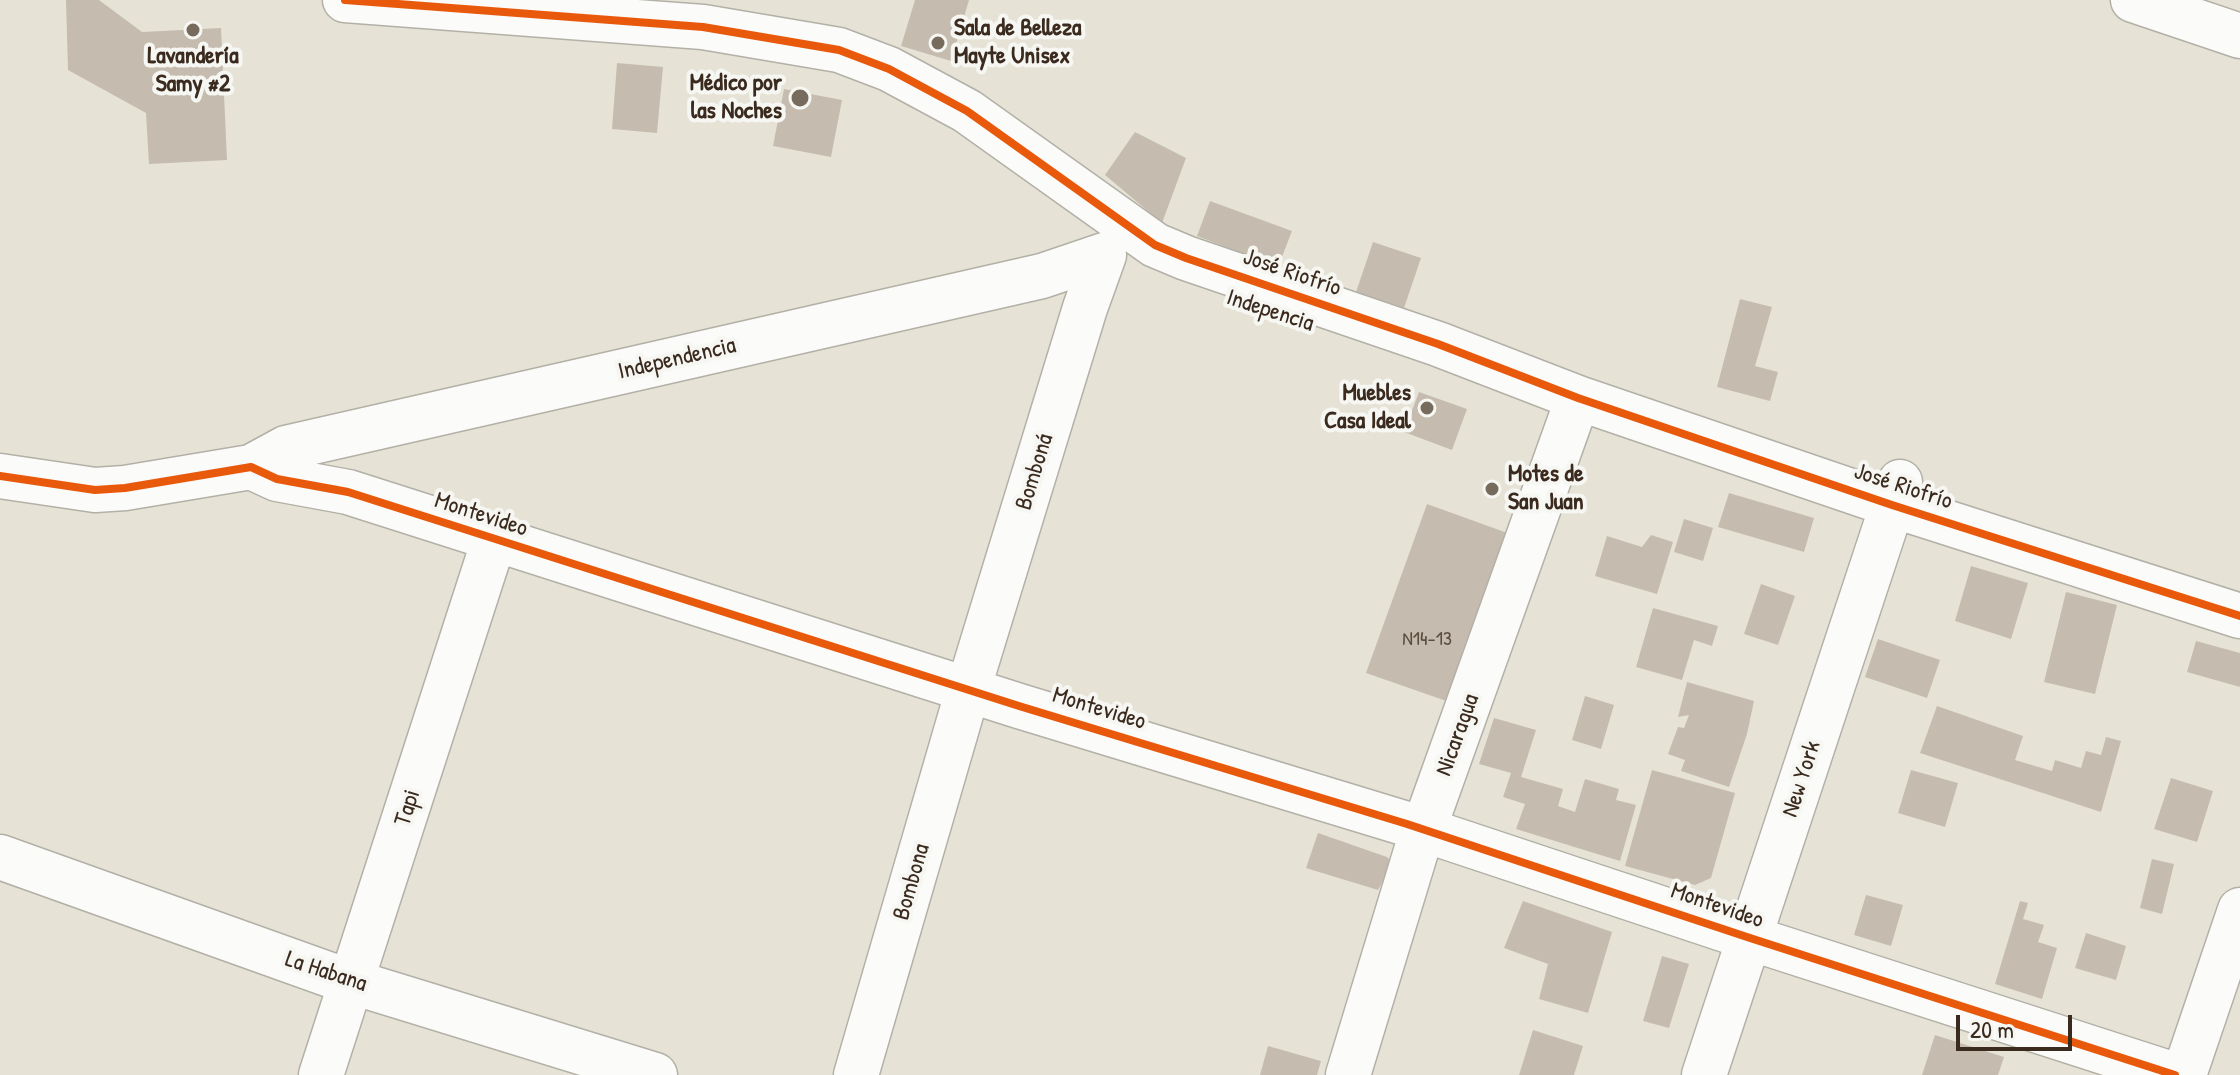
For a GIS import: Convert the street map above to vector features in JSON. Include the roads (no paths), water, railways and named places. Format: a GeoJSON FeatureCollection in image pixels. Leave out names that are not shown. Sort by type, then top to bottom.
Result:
{"type":"FeatureCollection","features":[{"type":"Feature","properties":{"kind":"street","name":"José Riofrío"},"geometry":{"type":"LineString","coordinates":[[345,0],[703,27],[839,50],[889,69],[967,111],[1155,245],[1438,344],[1578,398],[1896,493],[2240,616]]}},
{"type":"Feature","properties":{"kind":"street"},"geometry":{"type":"LineString","coordinates":[[2133,0],[2240,36]]}},
{"type":"Feature","properties":{"kind":"street","name":"Indepencia"},"geometry":{"type":"LineString","coordinates":[[1104,255],[1389,350],[1417,351],[1438,344]]}},
{"type":"Feature","properties":{"kind":"street","name":"Independencia"},"geometry":{"type":"LineString","coordinates":[[251,467],[286,448],[1042,276],[1104,255]]}},
{"type":"Feature","properties":{"kind":"street","name":"Bomboná"},"geometry":{"type":"LineString","coordinates":[[968,690],[1104,255]]}},
{"type":"Feature","properties":{"kind":"street","name":"Nicaragua"},"geometry":{"type":"LineString","coordinates":[[1348,1075],[1424,829],[1578,398]]}},
{"type":"Feature","properties":{"kind":"street"},"geometry":{"type":"LineString","coordinates":[[0,476],[95,490],[251,467]]}},
{"type":"Feature","properties":{"kind":"street","name":"Montevideo"},"geometry":{"type":"LineString","coordinates":[[251,467],[277,479],[348,492],[968,690],[1424,829],[2175,1075]]}},
{"type":"Feature","properties":{"kind":"street","name":"New York"},"geometry":{"type":"LineString","coordinates":[[1704,1075],[1896,493]]}},
{"type":"Feature","properties":{"kind":"street","name":"Tapi"},"geometry":{"type":"LineString","coordinates":[[321,1075],[494,540]]}},
{"type":"Feature","properties":{"kind":"street","name":"Bombona"},"geometry":{"type":"LineString","coordinates":[[856,1075],[968,690]]}},
{"type":"Feature","properties":{"kind":"street","name":"La Habana"},"geometry":{"type":"LineString","coordinates":[[0,857],[352,982],[655,1075]]}},
{"type":"Feature","properties":{"kind":"street"},"geometry":{"type":"LineString","coordinates":[[2184,1075],[2240,910]]}},
{"type":"Feature","properties":{"kind":"place","name":"Lavandería Samy #2"},"geometry":{"type":"Point","coordinates":[193,30]}},
{"type":"Feature","properties":{"kind":"place","name":"Sala de Belleza Mayte Unisex"},"geometry":{"type":"Point","coordinates":[938,43]}},
{"type":"Feature","properties":{"kind":"place","name":"Médico por las Noches"},"geometry":{"type":"Point","coordinates":[800,98]}},
{"type":"Feature","properties":{"kind":"place","name":"Muebles Casa Ideal"},"geometry":{"type":"Point","coordinates":[1427,408]}},
{"type":"Feature","properties":{"kind":"place","name":"Motes de San Juan"},"geometry":{"type":"Point","coordinates":[1492,489]}}]}
